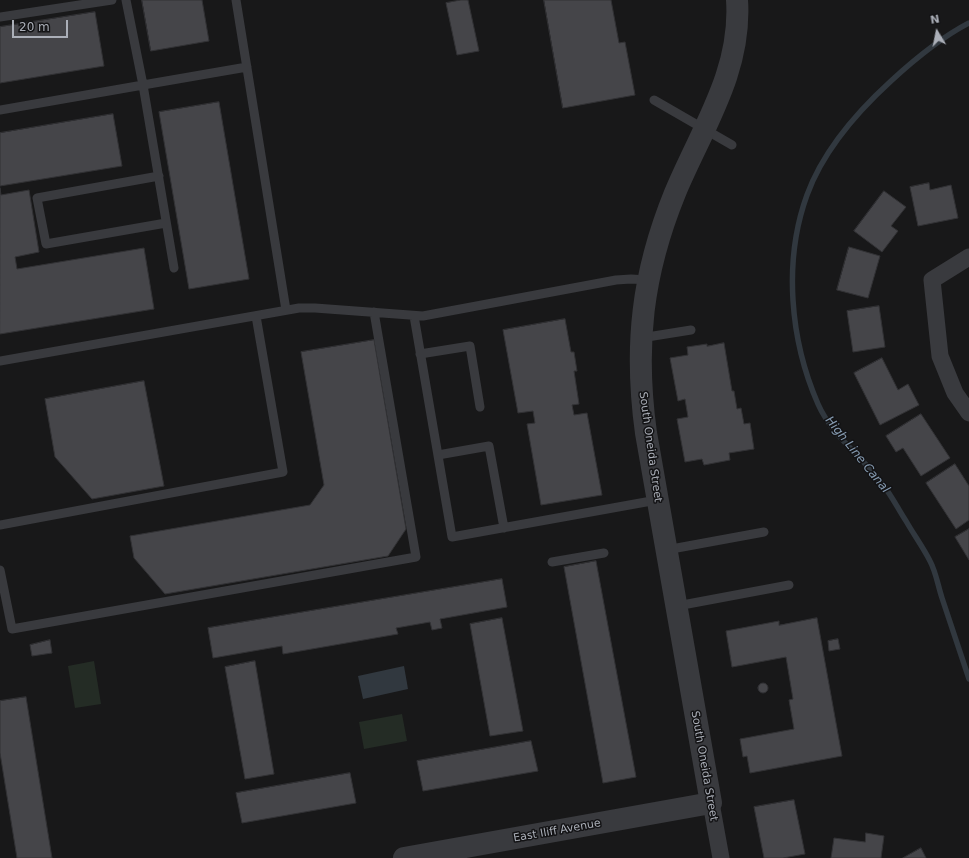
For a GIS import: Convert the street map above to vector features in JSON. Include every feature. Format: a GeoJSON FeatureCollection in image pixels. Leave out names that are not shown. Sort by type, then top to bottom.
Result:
{"type":"FeatureCollection","features":[{"type":"Feature","properties":{"kind":"street","name":"South Oneida Street"},"geometry":{"type":"LineString","coordinates":[[721,858],[657,500],[644,416],[640,367],[641,338],[648,280],[662,227],[675,192],[719,97],[730,65],[737,30],[737,0]]}},
{"type":"Feature","properties":{"kind":"street"},"geometry":{"type":"LineString","coordinates":[[969,256],[932,280],[940,356],[955,393],[969,413]]}},
{"type":"Feature","properties":{"kind":"street","name":"East Iliff Avenue"},"geometry":{"type":"LineString","coordinates":[[404,858],[711,803]]}},
{"type":"Feature","properties":{"kind":"lane"},"geometry":{"type":"LineString","coordinates":[[0,17],[112,0]]}},
{"type":"Feature","properties":{"kind":"lane"},"geometry":{"type":"LineString","coordinates":[[126,0],[143,85],[174,268]]}},
{"type":"Feature","properties":{"kind":"lane"},"geometry":{"type":"LineString","coordinates":[[236,0],[286,310]]}},
{"type":"Feature","properties":{"kind":"lane"},"geometry":{"type":"LineString","coordinates":[[0,110],[247,67]]}},
{"type":"Feature","properties":{"kind":"lane"},"geometry":{"type":"LineString","coordinates":[[654,100],[732,144]]}},
{"type":"Feature","properties":{"kind":"lane"},"geometry":{"type":"LineString","coordinates":[[158,176],[37,198],[46,244],[166,223]]}},
{"type":"Feature","properties":{"kind":"lane"},"geometry":{"type":"LineString","coordinates":[[0,361],[300,308],[423,316],[616,280],[648,280]]}},
{"type":"Feature","properties":{"kind":"lane"},"geometry":{"type":"LineString","coordinates":[[0,570],[5,618],[12,629],[416,557],[374,312]]}},
{"type":"Feature","properties":{"kind":"lane"},"geometry":{"type":"LineString","coordinates":[[0,525],[283,472],[256,316]]}},
{"type":"Feature","properties":{"kind":"lane"},"geometry":{"type":"LineString","coordinates":[[414,316],[452,537],[657,500]]}},
{"type":"Feature","properties":{"kind":"lane"},"geometry":{"type":"LineString","coordinates":[[641,338],[691,330]]}},
{"type":"Feature","properties":{"kind":"lane"},"geometry":{"type":"LineString","coordinates":[[420,354],[470,346],[480,407]]}},
{"type":"Feature","properties":{"kind":"lane"},"geometry":{"type":"LineString","coordinates":[[438,455],[489,446],[504,528]]}},
{"type":"Feature","properties":{"kind":"lane"},"geometry":{"type":"LineString","coordinates":[[666,550],[764,532]]}},
{"type":"Feature","properties":{"kind":"lane"},"geometry":{"type":"LineString","coordinates":[[552,562],[604,553]]}},
{"type":"Feature","properties":{"kind":"lane"},"geometry":{"type":"LineString","coordinates":[[676,606],[789,585]]}},
{"type":"Feature","properties":{"kind":"shaded area"},"geometry":{"type":"Polygon","coordinates":[[[94,661],[101,704],[75,708],[68,666],[94,661]]]}},
{"type":"Feature","properties":{"kind":"shaded area"},"geometry":{"type":"Polygon","coordinates":[[[404,666],[408,689],[363,699],[358,676],[404,666]]]}},
{"type":"Feature","properties":{"kind":"shaded area"},"geometry":{"type":"Polygon","coordinates":[[[402,714],[407,741],[364,749],[359,722],[402,714]]]}},
{"type":"Feature","properties":{"kind":"building"},"geometry":{"type":"Polygon","coordinates":[[[142,0],[202,0],[209,41],[151,51],[142,0]]]}},
{"type":"Feature","properties":{"kind":"building"},"geometry":{"type":"Polygon","coordinates":[[[468,0],[479,51],[457,55],[446,3],[468,0]]]}},
{"type":"Feature","properties":{"kind":"building"},"geometry":{"type":"Polygon","coordinates":[[[544,0],[611,0],[619,43],[625,42],[635,95],[563,108],[544,0]]]}},
{"type":"Feature","properties":{"kind":"building"},"geometry":{"type":"Polygon","coordinates":[[[95,12],[104,66],[0,83],[0,27],[95,12]]]}},
{"type":"Feature","properties":{"kind":"building"},"geometry":{"type":"Polygon","coordinates":[[[219,102],[249,279],[189,289],[159,112],[219,102]]]}},
{"type":"Feature","properties":{"kind":"building"},"geometry":{"type":"Polygon","coordinates":[[[113,114],[122,166],[0,186],[0,133],[113,114]]]}},
{"type":"Feature","properties":{"kind":"building"},"geometry":{"type":"Polygon","coordinates":[[[929,183],[930,190],[951,185],[958,218],[918,226],[910,187],[929,183]]]}},
{"type":"Feature","properties":{"kind":"building"},"geometry":{"type":"Polygon","coordinates":[[[0,188],[1,195],[29,190],[39,252],[15,257],[17,269],[144,248],[154,309],[0,334],[0,188]]]}},
{"type":"Feature","properties":{"kind":"building"},"geometry":{"type":"Polygon","coordinates":[[[884,191],[906,207],[891,226],[898,231],[882,252],[854,231],[884,191]]]}},
{"type":"Feature","properties":{"kind":"building"},"geometry":{"type":"Polygon","coordinates":[[[849,247],[880,256],[868,298],[837,290],[849,247]]]}},
{"type":"Feature","properties":{"kind":"building"},"geometry":{"type":"Polygon","coordinates":[[[879,306],[885,347],[853,352],[847,311],[879,306]]]}},
{"type":"Feature","properties":{"kind":"building"},"geometry":{"type":"Polygon","coordinates":[[[565,319],[571,352],[574,352],[577,371],[574,371],[579,404],[572,405],[574,415],[587,413],[602,495],[541,505],[527,424],[535,423],[533,411],[518,413],[503,330],[565,319]]]}},
{"type":"Feature","properties":{"kind":"building"},"geometry":{"type":"Polygon","coordinates":[[[374,340],[406,529],[388,556],[165,594],[134,558],[130,536],[310,505],[324,485],[301,352],[374,340]]]}},
{"type":"Feature","properties":{"kind":"building"},"geometry":{"type":"Polygon","coordinates":[[[724,343],[732,391],[734,391],[737,409],[741,408],[744,424],[750,423],[754,449],[729,453],[730,460],[704,465],[702,459],[685,462],[677,419],[688,417],[685,399],[678,401],[670,358],[688,355],[687,347],[724,343]]]}},
{"type":"Feature","properties":{"kind":"building"},"geometry":{"type":"Polygon","coordinates":[[[882,358],[898,390],[908,384],[919,405],[880,425],[854,373],[882,358]]]}},
{"type":"Feature","properties":{"kind":"building"},"geometry":{"type":"Polygon","coordinates":[[[144,381],[164,486],[92,499],[55,457],[45,399],[144,381]]]}},
{"type":"Feature","properties":{"kind":"building"},"geometry":{"type":"Polygon","coordinates":[[[921,414],[950,458],[921,476],[903,448],[896,452],[886,436],[921,414]]]}},
{"type":"Feature","properties":{"kind":"building"},"geometry":{"type":"Polygon","coordinates":[[[955,464],[969,486],[969,520],[956,529],[926,483],[955,464]]]}},
{"type":"Feature","properties":{"kind":"building"},"geometry":{"type":"Polygon","coordinates":[[[969,529],[969,560],[955,537],[969,529]]]}},
{"type":"Feature","properties":{"kind":"building"},"geometry":{"type":"Polygon","coordinates":[[[596,561],[636,777],[603,783],[564,567],[596,561]]]}},
{"type":"Feature","properties":{"kind":"building"},"geometry":{"type":"Polygon","coordinates":[[[502,579],[507,607],[440,619],[442,628],[432,630],[430,622],[396,628],[398,634],[283,654],[282,646],[213,658],[208,628],[502,579]]]}},
{"type":"Feature","properties":{"kind":"building"},"geometry":{"type":"Polygon","coordinates":[[[502,618],[523,731],[490,736],[470,624],[502,618]]]}},
{"type":"Feature","properties":{"kind":"building"},"geometry":{"type":"Polygon","coordinates":[[[817,618],[842,756],[750,773],[747,756],[743,757],[740,739],[794,729],[789,700],[793,699],[786,657],[732,667],[726,631],[779,621],[779,625],[817,618]]]}},
{"type":"Feature","properties":{"kind":"building"},"geometry":{"type":"Polygon","coordinates":[[[838,639],[840,649],[829,651],[828,641],[838,639]]]}},
{"type":"Feature","properties":{"kind":"building"},"geometry":{"type":"Polygon","coordinates":[[[50,640],[52,653],[32,656],[30,645],[50,640]]]}},
{"type":"Feature","properties":{"kind":"building"},"geometry":{"type":"Polygon","coordinates":[[[255,661],[274,774],[245,779],[225,667],[255,661]]]}},
{"type":"Feature","properties":{"kind":"building"},"geometry":{"type":"Polygon","coordinates":[[[761,683],[765,683],[767,684],[767,692],[761,693],[758,690],[758,686],[761,683]]]}},
{"type":"Feature","properties":{"kind":"building"},"geometry":{"type":"Polygon","coordinates":[[[26,697],[52,858],[17,858],[0,753],[0,701],[26,697]]]}},
{"type":"Feature","properties":{"kind":"building"},"geometry":{"type":"Polygon","coordinates":[[[531,741],[538,771],[423,791],[417,761],[531,741]]]}},
{"type":"Feature","properties":{"kind":"building"},"geometry":{"type":"Polygon","coordinates":[[[350,773],[356,803],[242,823],[236,793],[350,773]]]}},
{"type":"Feature","properties":{"kind":"building"},"geometry":{"type":"Polygon","coordinates":[[[794,800],[805,854],[783,858],[764,858],[754,807],[794,800]]]}},
{"type":"Feature","properties":{"kind":"building"},"geometry":{"type":"Polygon","coordinates":[[[866,833],[884,836],[881,858],[831,858],[834,838],[865,842],[866,833]]]}},
{"type":"Feature","properties":{"kind":"building"},"geometry":{"type":"Polygon","coordinates":[[[921,848],[926,858],[903,858],[921,848]]]}},
{"type":"Feature","properties":{"kind":"waterway","name":"High Line Canal"},"geometry":{"type":"LineString","coordinates":[[969,23],[948,35],[909,65],[878,93],[842,133],[822,163],[807,195],[799,220],[793,273],[793,300],[801,354],[818,404],[831,426],[886,489],[932,565],[969,679]]}}]}
